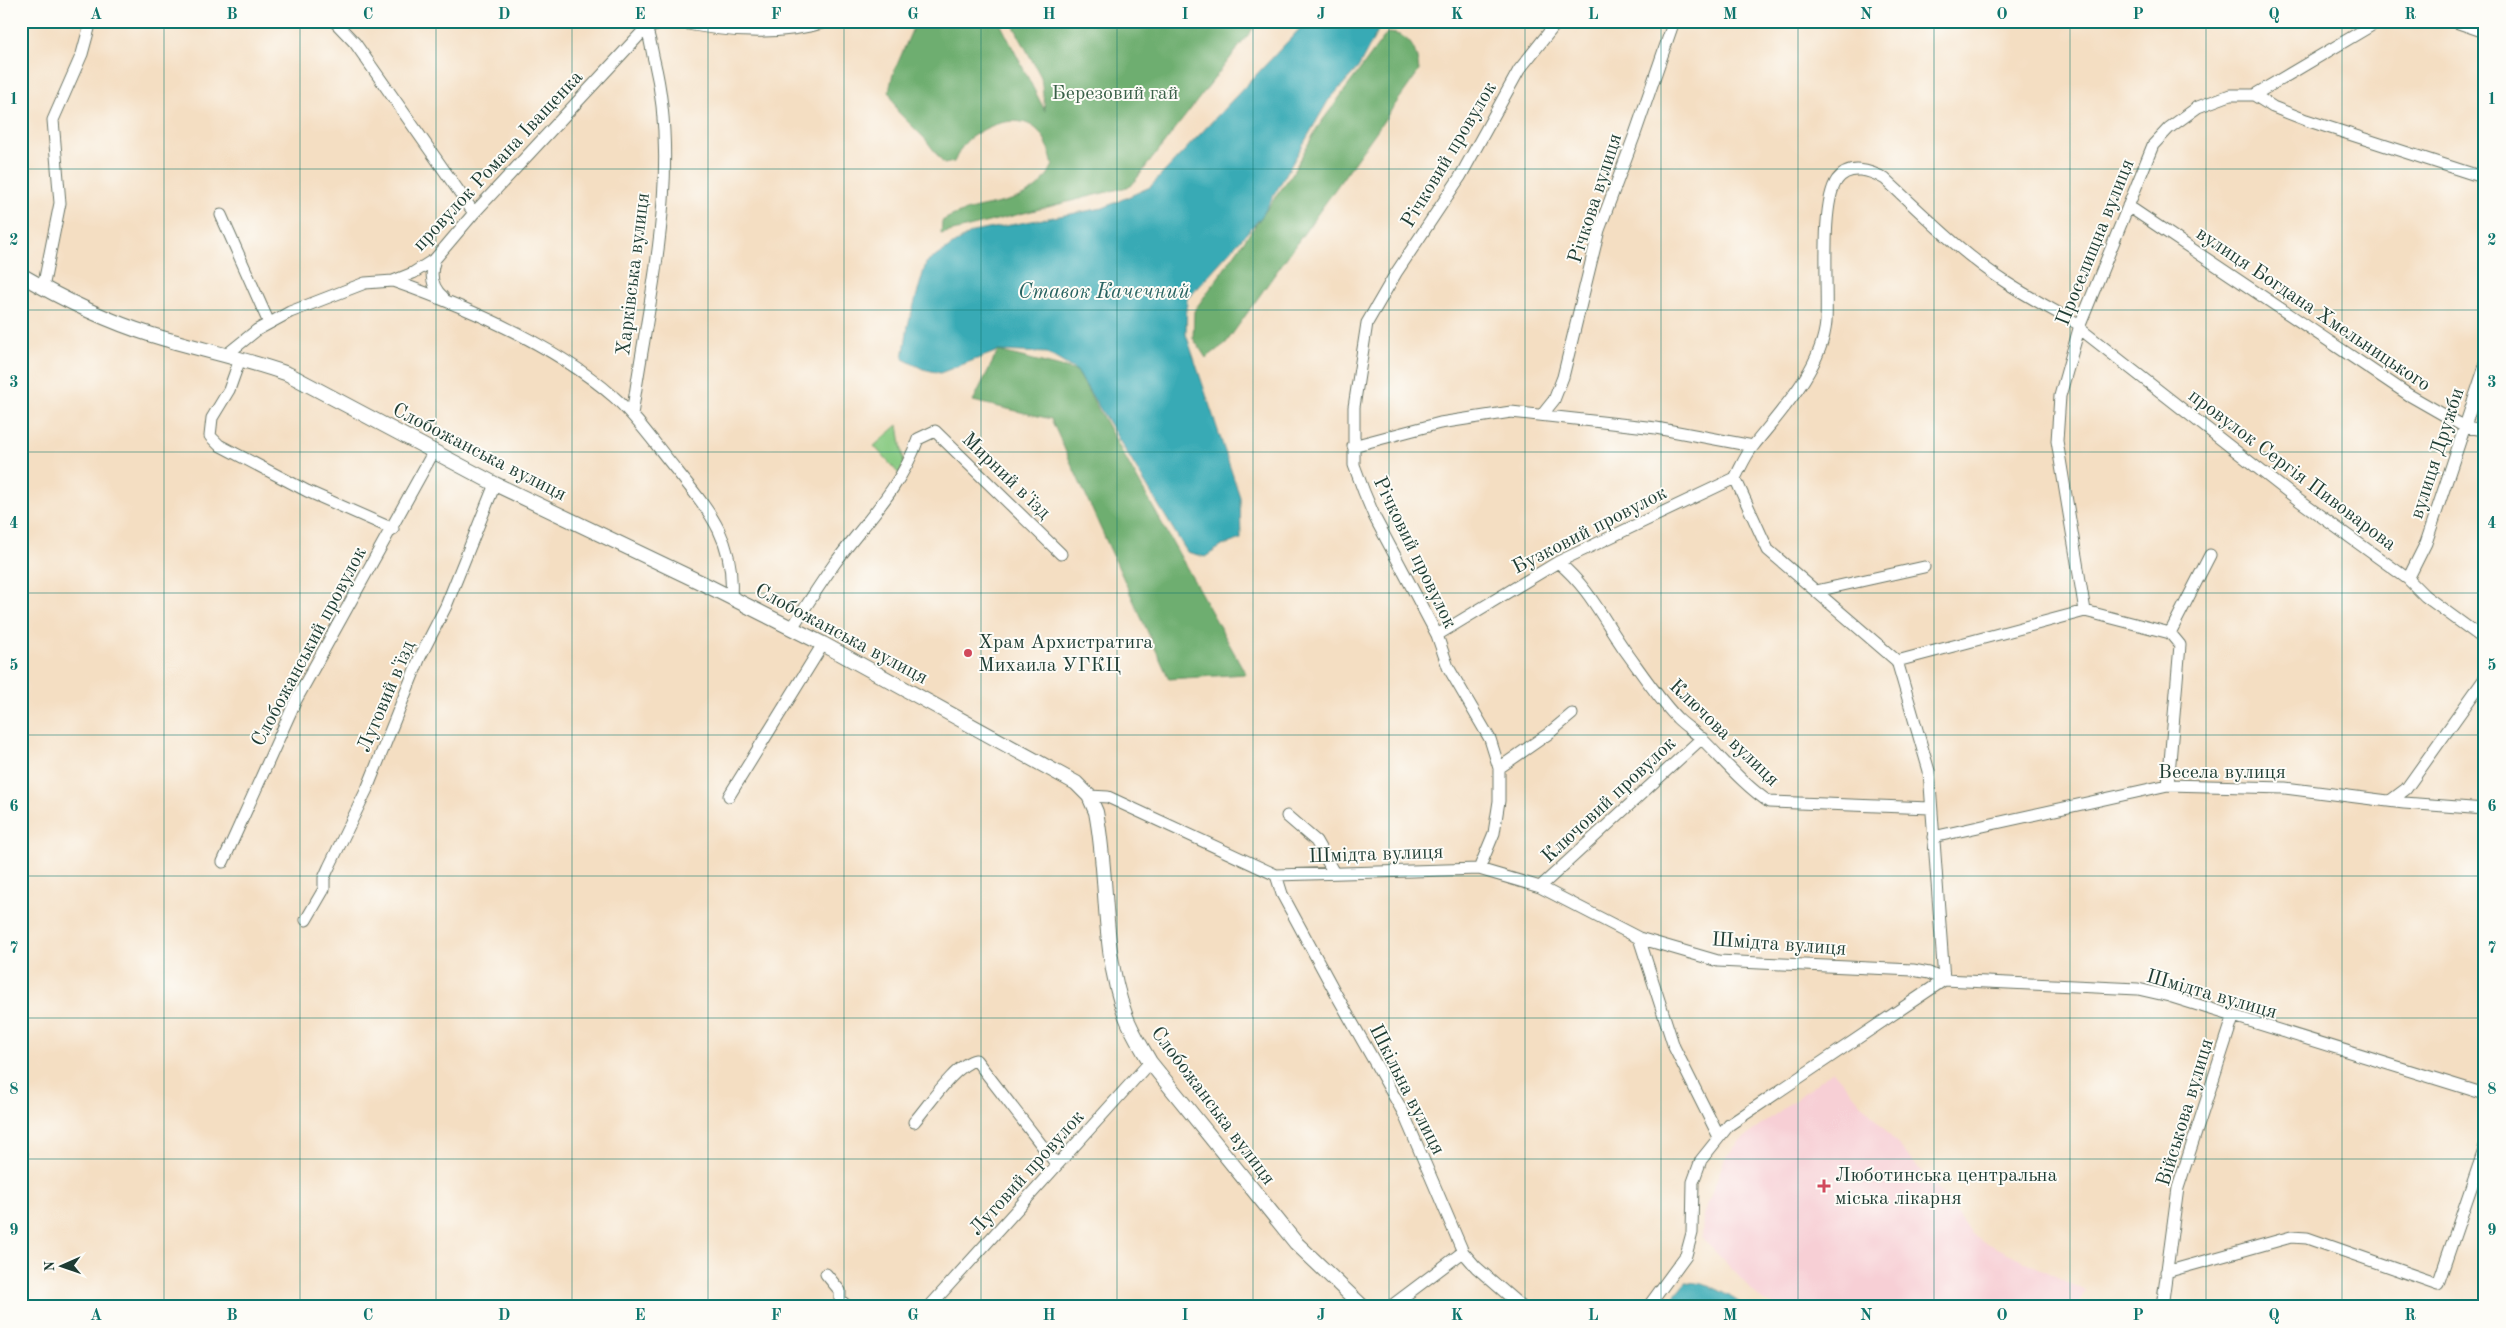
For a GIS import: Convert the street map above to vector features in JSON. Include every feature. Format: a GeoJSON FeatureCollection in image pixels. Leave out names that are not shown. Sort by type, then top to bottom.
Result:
{"type":"FeatureCollection","features":[{"type":"Feature","properties":{"kind":"street"},"geometry":{"type":"LineString","coordinates":[[43,288],[60,203],[53,120],[82,54],[91,21]]}},
{"type":"Feature","properties":{"kind":"street"},"geometry":{"type":"LineString","coordinates":[[334,21],[355,43],[474,213]]}},
{"type":"Feature","properties":{"kind":"street"},"geometry":{"type":"LineString","coordinates":[[644,25],[672,21],[717,30],[778,30],[829,21]]}},
{"type":"Feature","properties":{"kind":"street","name":"Річковий провулок"},"geometry":{"type":"LineString","coordinates":[[1479,869],[1494,833],[1499,801],[1499,768],[1490,739],[1448,667],[1437,635],[1375,518],[1354,465],[1354,407],[1368,323],[1396,273],[1460,177],[1519,70],[1558,21]]}},
{"type":"Feature","properties":{"kind":"street","name":"Річкова вулиця"},"geometry":{"type":"LineString","coordinates":[[1542,414],[1554,400],[1563,377],[1600,230],[1654,84],[1674,21]]}},
{"type":"Feature","properties":{"kind":"street","name":"Проселищна вулиця"},"geometry":{"type":"LineString","coordinates":[[2085,611],[2056,440],[2060,396],[2080,326],[2153,145],[2169,128],[2198,107],[2230,95],[2254,95],[2379,21]]}},
{"type":"Feature","properties":{"kind":"street"},"geometry":{"type":"LineString","coordinates":[[2453,21],[2485,32]]}},
{"type":"Feature","properties":{"kind":"street","name":"провулок Романа Іващенка"},"geometry":{"type":"LineString","coordinates":[[233,357],[257,330],[268,324],[340,291],[365,284],[393,281],[414,273],[435,259],[474,213],[644,25]]}},
{"type":"Feature","properties":{"kind":"street","name":"Харківська вулиця"},"geometry":{"type":"LineString","coordinates":[[632,415],[662,219],[664,131],[659,81],[644,25]]}},
{"type":"Feature","properties":{"kind":"street"},"geometry":{"type":"LineString","coordinates":[[2254,95],[2273,107],[2306,120],[2485,178]]}},
{"type":"Feature","properties":{"kind":"street","name":"провулок Сергія Пивоварова"},"geometry":{"type":"LineString","coordinates":[[1752,446],[1782,413],[1821,345],[1826,322],[1826,256],[1831,190],[1842,174],[1850,170],[1873,172],[1885,179],[1986,269],[2080,326],[2297,499],[2408,579],[2425,596],[2485,640]]}},
{"type":"Feature","properties":{"kind":"street","name":"вулиця Богдана Хмельницького"},"geometry":{"type":"LineString","coordinates":[[2128,206],[2409,395],[2465,427],[2485,430]]}},
{"type":"Feature","properties":{"kind":"street"},"geometry":{"type":"LineString","coordinates":[[221,215],[268,324]]}},
{"type":"Feature","properties":{"kind":"street"},"geometry":{"type":"LineString","coordinates":[[435,259],[432,278],[439,294],[447,300]]}},
{"type":"Feature","properties":{"kind":"street","name":"Слобожанська вулиця"},"geometry":{"type":"LineString","coordinates":[[21,275],[43,288],[110,319],[150,334],[288,374],[495,484],[731,597],[824,644],[1072,780],[1089,796],[1094,806],[1099,828],[1113,968],[1124,1014],[1150,1062],[1296,1243],[1355,1305]]}},
{"type":"Feature","properties":{"kind":"street"},"geometry":{"type":"LineString","coordinates":[[393,281],[447,300],[561,357],[581,369],[632,415],[704,505],[727,547],[733,573],[731,597]]}},
{"type":"Feature","properties":{"kind":"street"},"geometry":{"type":"LineString","coordinates":[[233,357],[229,390],[212,418],[210,436],[219,445],[307,491],[392,529]]}},
{"type":"Feature","properties":{"kind":"street","name":"вулиця Дружби"},"geometry":{"type":"LineString","coordinates":[[2408,579],[2426,543],[2485,366]]}},
{"type":"Feature","properties":{"kind":"street"},"geometry":{"type":"LineString","coordinates":[[1353,446],[1440,423],[1492,413],[1511,412],[1656,428],[1752,446],[1735,478],[1768,550],[1897,661],[1929,771],[1930,808],[1944,980],[1729,1125],[1701,1160],[1693,1182],[1692,1234],[1686,1255],[1648,1307]]}},
{"type":"Feature","properties":{"kind":"street","name":"Мирний в'їзд"},"geometry":{"type":"LineString","coordinates":[[792,628],[834,565],[898,480],[911,459],[918,439],[935,431],[1061,554]]}},
{"type":"Feature","properties":{"kind":"street","name":"Слобожанський провулок"},"geometry":{"type":"LineString","coordinates":[[223,862],[296,700],[434,451]]}},
{"type":"Feature","properties":{"kind":"street","name":"Бузковий провулок"},"geometry":{"type":"LineString","coordinates":[[1437,635],[1558,562],[1735,478]]}},
{"type":"Feature","properties":{"kind":"street","name":"Луговий в'їзд"},"geometry":{"type":"LineString","coordinates":[[306,920],[324,889],[324,878],[367,789],[420,657],[446,606],[495,484]]}},
{"type":"Feature","properties":{"kind":"street"},"geometry":{"type":"LineString","coordinates":[[2170,633],[2210,555]]}},
{"type":"Feature","properties":{"kind":"street","name":"Ключова вулиця"},"geometry":{"type":"LineString","coordinates":[[1558,562],[1574,575],[1590,594],[1620,644],[1662,701],[1679,720],[1702,738],[1752,790],[1769,802],[1930,808]]}},
{"type":"Feature","properties":{"kind":"street"},"geometry":{"type":"LineString","coordinates":[[1816,591],[1924,567]]}},
{"type":"Feature","properties":{"kind":"street"},"geometry":{"type":"LineString","coordinates":[[1897,661],[2085,611],[2170,633],[2180,645],[2168,786]]}},
{"type":"Feature","properties":{"kind":"street"},"geometry":{"type":"LineString","coordinates":[[729,796],[824,644]]}},
{"type":"Feature","properties":{"kind":"street"},"geometry":{"type":"LineString","coordinates":[[2390,802],[2406,789],[2485,678]]}},
{"type":"Feature","properties":{"kind":"street"},"geometry":{"type":"LineString","coordinates":[[1499,768],[1548,734],[1572,714]]}},
{"type":"Feature","properties":{"kind":"street","name":"Ключовий провулок"},"geometry":{"type":"LineString","coordinates":[[1540,887],[1702,738]]}},
{"type":"Feature","properties":{"kind":"street","name":"Весела вулиця"},"geometry":{"type":"LineString","coordinates":[[1933,837],[2168,786],[2285,788],[2390,802],[2485,809]]}},
{"type":"Feature","properties":{"kind":"street","name":"Шмідта вулиця"},"geometry":{"type":"LineString","coordinates":[[1089,796],[1108,797],[1276,875],[1479,869],[1540,887],[1639,938],[1718,961],[1913,970],[1929,973],[1944,980],[2138,989],[2169,996],[2233,1018],[2485,1094]]}},
{"type":"Feature","properties":{"kind":"street"},"geometry":{"type":"LineString","coordinates":[[1287,816],[1316,841],[1334,873]]}},
{"type":"Feature","properties":{"kind":"street","name":"Шкільна вулиця"},"geometry":{"type":"LineString","coordinates":[[1276,875],[1282,894],[1322,969],[1403,1112],[1463,1252],[1476,1267],[1522,1307]]}},
{"type":"Feature","properties":{"kind":"street"},"geometry":{"type":"LineString","coordinates":[[1639,938],[1674,1047],[1719,1137]]}},
{"type":"Feature","properties":{"kind":"street","name":"Військова вулиця"},"geometry":{"type":"LineString","coordinates":[[2162,1307],[2178,1188],[2233,1018]]}},
{"type":"Feature","properties":{"kind":"street"},"geometry":{"type":"LineString","coordinates":[[914,1122],[958,1070],[969,1062],[976,1060],[1057,1165]]}},
{"type":"Feature","properties":{"kind":"street","name":"Луговий провулок"},"geometry":{"type":"LineString","coordinates":[[929,1307],[1150,1062]]}},
{"type":"Feature","properties":{"kind":"street"},"geometry":{"type":"LineString","coordinates":[[2166,1272],[2291,1237],[2307,1238],[2438,1284],[2485,1147]]}},
{"type":"Feature","properties":{"kind":"street"},"geometry":{"type":"LineString","coordinates":[[1390,1307],[1463,1252]]}},
{"type":"Feature","properties":{"kind":"street"},"geometry":{"type":"LineString","coordinates":[[826,1274],[840,1291],[840,1300],[848,1307]]}},
{"type":"Feature","properties":{"kind":"shaded area","name":"Люботинська центральна міська лікарня"},"geometry":{"type":"Polygon","coordinates":[[[1833,1071],[1947,1200],[1973,1236],[2086,1291],[2076,1307],[1784,1307],[1763,1302],[1702,1238],[1703,1216],[1725,1158],[1740,1141],[1833,1071]]]}},
{"type":"Feature","properties":{"kind":"green space","name":"Березовий гай"},"geometry":{"type":"Polygon","coordinates":[[[916,21],[999,21],[1045,111],[1041,77],[1011,21],[1259,21],[1131,186],[941,234],[942,221],[972,209],[1019,197],[1032,190],[1044,180],[1053,165],[1046,142],[1039,132],[1030,125],[1010,121],[988,127],[978,133],[964,144],[954,162],[944,164],[926,140],[898,112],[889,91],[893,74],[916,21]]]}},
{"type":"Feature","properties":{"kind":"green space"},"geometry":{"type":"Polygon","coordinates":[[[1387,33],[1402,36],[1411,44],[1417,57],[1419,71],[1226,343],[1206,358],[1193,338],[1194,311],[1292,174],[1317,128],[1387,33]]]}},
{"type":"Feature","properties":{"kind":"green space"},"geometry":{"type":"Polygon","coordinates":[[[998,351],[1077,371],[1246,674],[1169,679],[1051,419],[973,401],[998,351]]]}},
{"type":"Feature","properties":{"kind":"green space"},"geometry":{"type":"Polygon","coordinates":[[[898,425],[904,464],[899,474],[874,446],[898,425]]]}},
{"type":"Feature","properties":{"kind":"water","name":"Ставок Качечний"},"geometry":{"type":"Polygon","coordinates":[[[1307,21],[1383,21],[1358,68],[1328,101],[1262,216],[1187,299],[1186,334],[1240,497],[1241,539],[1222,546],[1205,557],[1187,552],[1077,371],[1047,353],[998,351],[940,373],[923,369],[903,359],[908,325],[926,263],[972,232],[1103,208],[1150,187],[1307,21]]]}},
{"type":"Feature","properties":{"kind":"water"},"geometry":{"type":"Polygon","coordinates":[[[1686,1282],[1711,1287],[1725,1293],[1746,1307],[1665,1307],[1686,1282]]]}},
{"type":"Feature","properties":{"kind":"place","name":"Храм Архистратига Михаила УГКЦ"},"geometry":{"type":"Point","coordinates":[968,653]}},
{"type":"Feature","properties":{"kind":"place","name":"Люботинська центральна міська лікарня"},"geometry":{"type":"Point","coordinates":[1824,1186]}}]}
